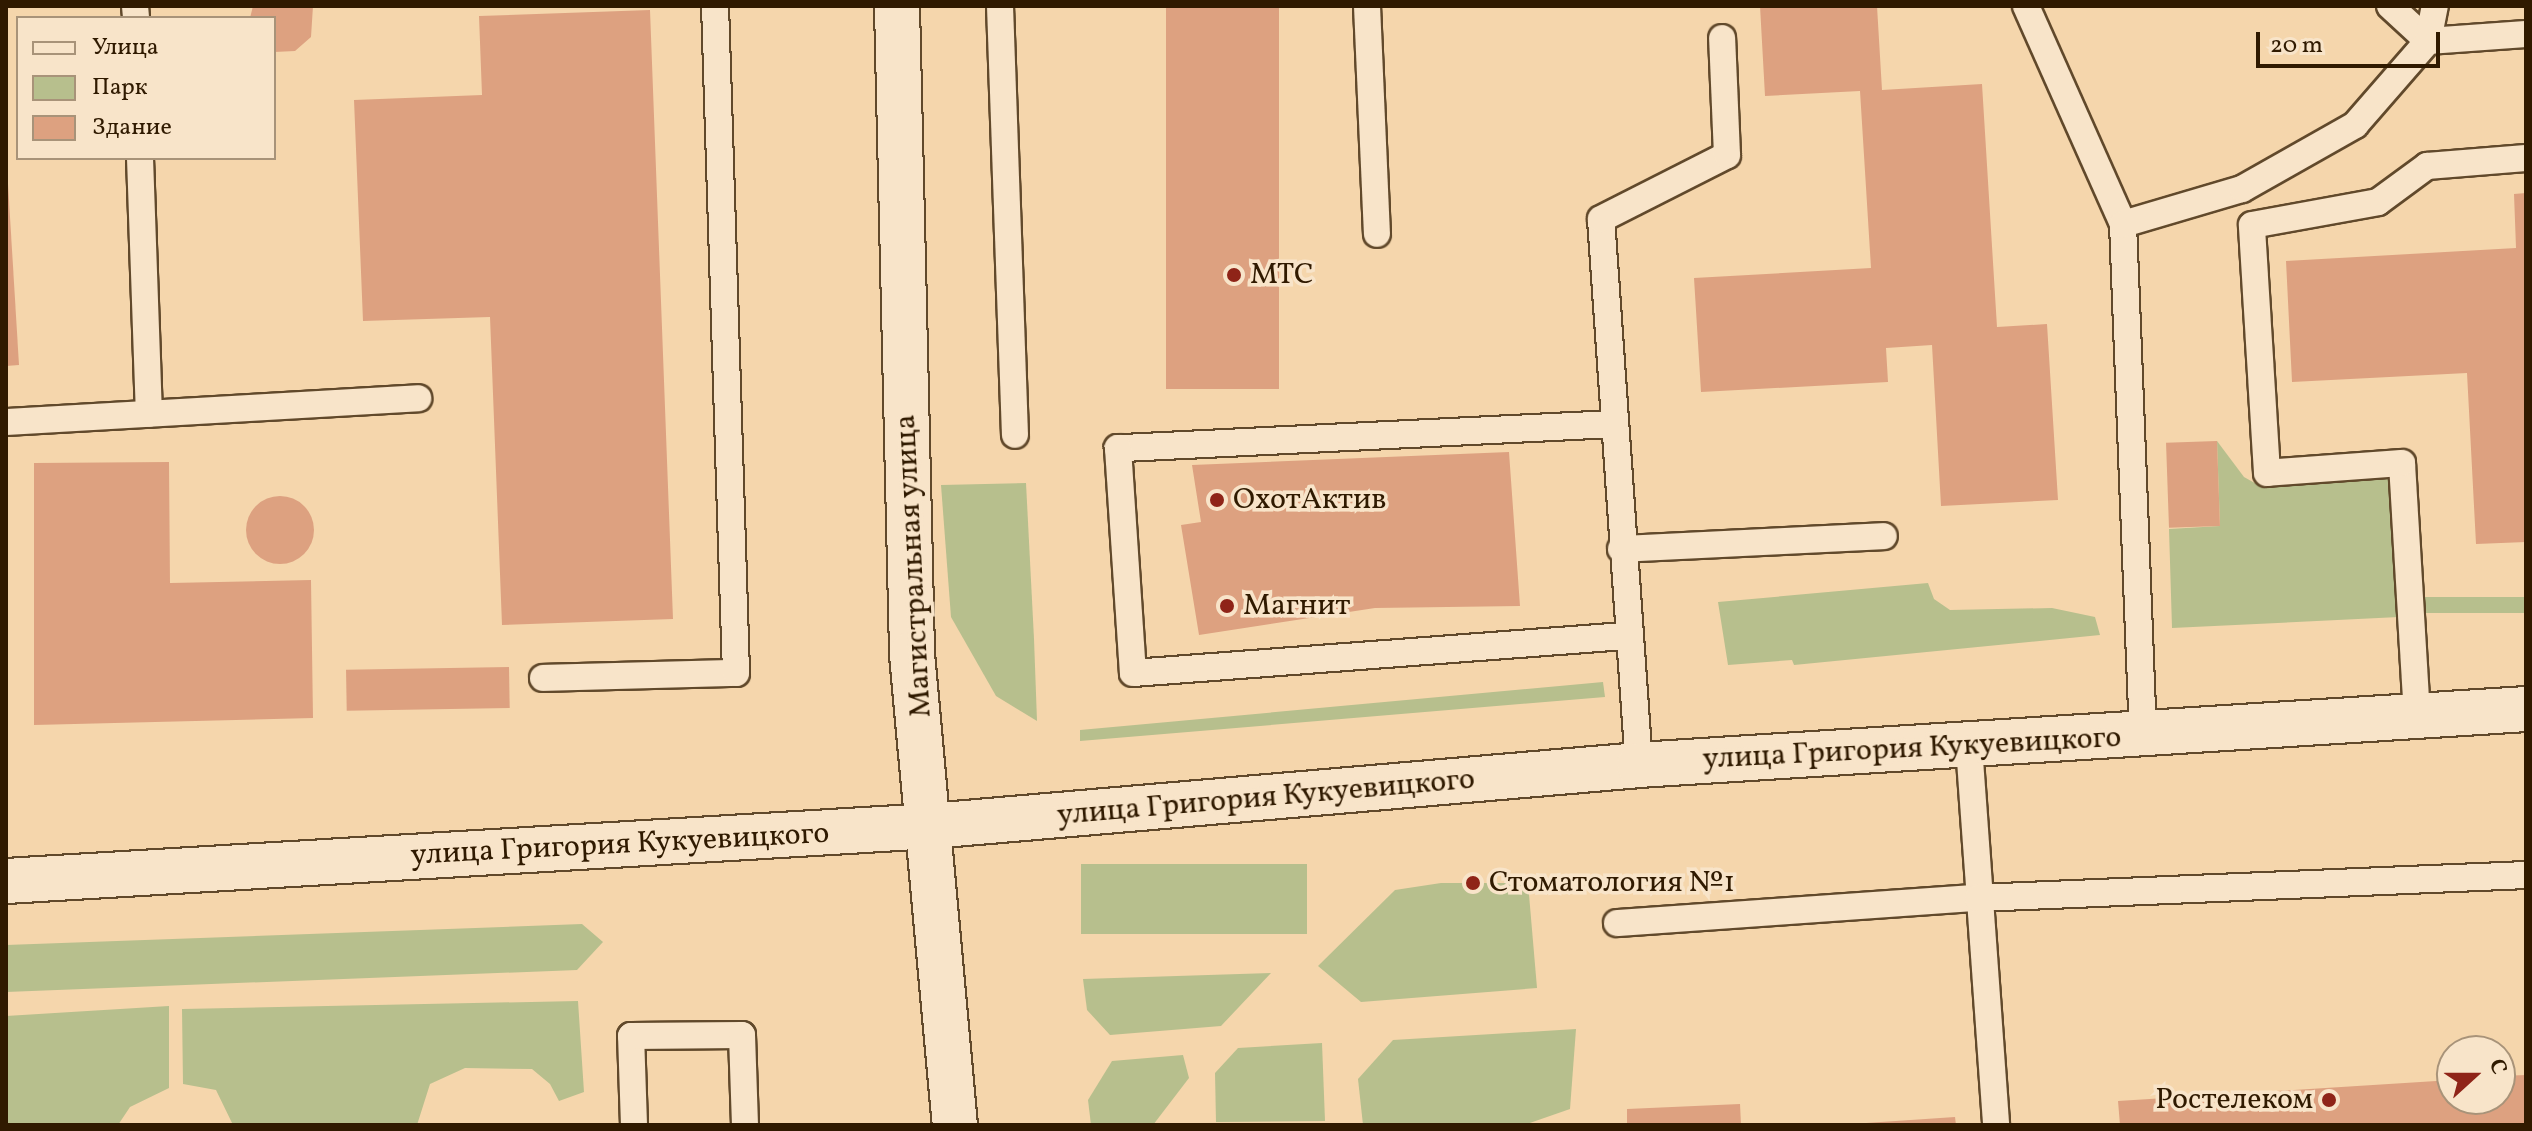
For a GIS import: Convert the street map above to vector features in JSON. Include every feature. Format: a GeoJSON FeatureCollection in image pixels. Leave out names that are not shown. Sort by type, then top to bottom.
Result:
{"type":"FeatureCollection","features":[{"type":"Feature","properties":{"kind":"street","name":"Магистральная улица"},"geometry":{"type":"LineString","coordinates":[[897,6],[912,654],[931,826],[955,1125]]}},
{"type":"Feature","properties":{"kind":"street","name":"улица Григория Кукуевицкого"},"geometry":{"type":"LineString","coordinates":[[6,881],[931,826],[1639,765],[2526,709]]}},
{"type":"Feature","properties":{"kind":"lane"},"geometry":{"type":"LineString","coordinates":[[543,678],[736,673],[715,6]]}},
{"type":"Feature","properties":{"kind":"lane"},"geometry":{"type":"LineString","coordinates":[[1000,6],[1015,435]]}},
{"type":"Feature","properties":{"kind":"lane"},"geometry":{"type":"LineString","coordinates":[[1367,6],[1377,234]]}},
{"type":"Feature","properties":{"kind":"lane"},"geometry":{"type":"LineString","coordinates":[[2026,6],[2123,224],[2143,735]]}},
{"type":"Feature","properties":{"kind":"lane"},"geometry":{"type":"LineString","coordinates":[[2390,6],[2428,41],[2526,34]]}},
{"type":"Feature","properties":{"kind":"lane"},"geometry":{"type":"LineString","coordinates":[[2123,224],[2242,189],[2355,125],[2428,41],[2435,6]]}},
{"type":"Feature","properties":{"kind":"lane"},"geometry":{"type":"LineString","coordinates":[[1639,765],[1626,636],[1601,219],[1727,155],[1722,38]]}},
{"type":"Feature","properties":{"kind":"lane"},"geometry":{"type":"LineString","coordinates":[[2417,716],[2402,463],[2267,473],[2252,225],[2378,202],[2427,166],[2526,158]]}},
{"type":"Feature","properties":{"kind":"lane"},"geometry":{"type":"LineString","coordinates":[[140,160],[149,414]]}},
{"type":"Feature","properties":{"kind":"lane"},"geometry":{"type":"LineString","coordinates":[[6,422],[418,398]]}},
{"type":"Feature","properties":{"kind":"lane"},"geometry":{"type":"LineString","coordinates":[[1614,424],[1118,448],[1133,673],[1626,636]]}},
{"type":"Feature","properties":{"kind":"lane"},"geometry":{"type":"LineString","coordinates":[[1621,549],[1884,536]]}},
{"type":"Feature","properties":{"kind":"lane"},"geometry":{"type":"LineString","coordinates":[[1969,746],[1996,1125]]}},
{"type":"Feature","properties":{"kind":"lane"},"geometry":{"type":"LineString","coordinates":[[1617,923],[1978,898],[2526,875]]}},
{"type":"Feature","properties":{"kind":"lane"},"geometry":{"type":"LineString","coordinates":[[634,1125],[631,1036],[742,1035],[745,1125]]}},
{"type":"Feature","properties":{"kind":"green space"},"geometry":{"type":"Polygon","coordinates":[[[2217,441],[2244,477],[2260,486],[2390,477],[2399,617],[2172,628],[2169,529],[2220,526],[2217,441]]]}},
{"type":"Feature","properties":{"kind":"green space"},"geometry":{"type":"Polygon","coordinates":[[[1026,483],[1037,721],[996,696],[951,617],[941,485],[1026,483]]]}},
{"type":"Feature","properties":{"kind":"green space"},"geometry":{"type":"Polygon","coordinates":[[[1928,583],[1934,599],[1950,610],[2052,608],[2095,617],[2100,635],[1794,665],[1792,660],[1728,665],[1718,602],[1928,583]]]}},
{"type":"Feature","properties":{"kind":"green space"},"geometry":{"type":"Polygon","coordinates":[[[2421,597],[2526,597],[2526,613],[2421,613],[2421,597]]]}},
{"type":"Feature","properties":{"kind":"green space"},"geometry":{"type":"Polygon","coordinates":[[[1603,682],[1605,697],[1080,741],[1080,730],[1603,682]]]}},
{"type":"Feature","properties":{"kind":"green space"},"geometry":{"type":"Polygon","coordinates":[[[1081,864],[1307,864],[1307,934],[1081,934],[1081,864]]]}},
{"type":"Feature","properties":{"kind":"green space"},"geometry":{"type":"Polygon","coordinates":[[[1441,883],[1528,883],[1537,988],[1361,1002],[1318,966],[1395,890],[1441,883]]]}},
{"type":"Feature","properties":{"kind":"green space"},"geometry":{"type":"Polygon","coordinates":[[[582,924],[603,942],[577,970],[6,992],[6,945],[582,924]]]}},
{"type":"Feature","properties":{"kind":"green space"},"geometry":{"type":"Polygon","coordinates":[[[1271,973],[1221,1026],[1110,1035],[1087,1010],[1083,979],[1271,973]]]}},
{"type":"Feature","properties":{"kind":"green space"},"geometry":{"type":"Polygon","coordinates":[[[578,1001],[584,1092],[559,1101],[550,1084],[532,1069],[465,1068],[430,1084],[417,1125],[233,1125],[216,1090],[183,1084],[182,1009],[578,1001]]]}},
{"type":"Feature","properties":{"kind":"green space"},"geometry":{"type":"Polygon","coordinates":[[[169,1006],[169,1088],[130,1107],[118,1125],[6,1125],[6,1016],[169,1006]]]}},
{"type":"Feature","properties":{"kind":"green space"},"geometry":{"type":"Polygon","coordinates":[[[1576,1029],[1570,1109],[1524,1125],[1363,1125],[1358,1079],[1393,1040],[1576,1029]]]}},
{"type":"Feature","properties":{"kind":"green space"},"geometry":{"type":"Polygon","coordinates":[[[1322,1043],[1325,1121],[1216,1122],[1215,1073],[1238,1048],[1322,1043]]]}},
{"type":"Feature","properties":{"kind":"green space"},"geometry":{"type":"Polygon","coordinates":[[[1183,1055],[1189,1078],[1153,1125],[1091,1125],[1088,1100],[1112,1061],[1183,1055]]]}},
{"type":"Feature","properties":{"kind":"building"},"geometry":{"type":"Polygon","coordinates":[[[253,6],[313,6],[311,37],[295,51],[276,52],[276,16],[250,16],[253,6]]]}},
{"type":"Feature","properties":{"kind":"building","name":"МТС"},"geometry":{"type":"Polygon","coordinates":[[[1166,6],[1279,6],[1279,389],[1166,389],[1166,6]]]}},
{"type":"Feature","properties":{"kind":"building"},"geometry":{"type":"Polygon","coordinates":[[[1760,6],[1877,6],[1882,90],[1982,84],[1997,327],[2047,324],[2058,500],[1941,506],[1932,345],[1886,348],[1888,382],[1701,392],[1694,278],[1871,268],[1860,91],[1765,96],[1760,6]]]}},
{"type":"Feature","properties":{"kind":"building"},"geometry":{"type":"Polygon","coordinates":[[[650,10],[673,619],[502,625],[490,317],[363,321],[354,100],[482,95],[479,16],[650,10]]]}},
{"type":"Feature","properties":{"kind":"building"},"geometry":{"type":"Polygon","coordinates":[[[6,151],[19,365],[6,366],[6,151]]]}},
{"type":"Feature","properties":{"kind":"building"},"geometry":{"type":"Polygon","coordinates":[[[2526,193],[2526,542],[2476,544],[2467,373],[2292,382],[2286,261],[2516,248],[2514,194],[2526,193]]]}},
{"type":"Feature","properties":{"kind":"building"},"geometry":{"type":"Polygon","coordinates":[[[2217,441],[2220,526],[2169,528],[2166,443],[2217,441]]]}},
{"type":"Feature","properties":{"kind":"building"},"geometry":{"type":"Polygon","coordinates":[[[1509,452],[1520,606],[1375,608],[1199,635],[1181,525],[1201,522],[1192,465],[1509,452]]]}},
{"type":"Feature","properties":{"kind":"building"},"geometry":{"type":"Polygon","coordinates":[[[169,462],[170,583],[311,580],[313,718],[34,725],[34,463],[169,462]]]}},
{"type":"Feature","properties":{"kind":"building"},"geometry":{"type":"Polygon","coordinates":[[[280,496],[304,506],[314,530],[304,554],[280,564],[256,554],[246,530],[256,506],[280,496]]]}},
{"type":"Feature","properties":{"kind":"building"},"geometry":{"type":"Polygon","coordinates":[[[509,667],[510,708],[347,711],[346,670],[509,667]]]}},
{"type":"Feature","properties":{"kind":"building","name":"Ростелеком"},"geometry":{"type":"Polygon","coordinates":[[[2516,1075],[2526,1075],[2526,1125],[2120,1125],[2118,1101],[2436,1081],[2436,1115],[2516,1115],[2516,1075]]]}},
{"type":"Feature","properties":{"kind":"building"},"geometry":{"type":"Polygon","coordinates":[[[1740,1104],[1741,1125],[1627,1125],[1627,1109],[1740,1104]]]}},
{"type":"Feature","properties":{"kind":"building"},"geometry":{"type":"Polygon","coordinates":[[[1955,1117],[1956,1125],[1866,1125],[1866,1123],[1955,1117]]]}},
{"type":"Feature","properties":{"kind":"place","name":"МТС"},"geometry":{"type":"Point","coordinates":[1234,275]}},
{"type":"Feature","properties":{"kind":"place","name":"ОхотАктив"},"geometry":{"type":"Point","coordinates":[1217,500]}},
{"type":"Feature","properties":{"kind":"place","name":"Магнит"},"geometry":{"type":"Point","coordinates":[1227,606]}},
{"type":"Feature","properties":{"kind":"place","name":"Стоматология №1"},"geometry":{"type":"Point","coordinates":[1473,883]}},
{"type":"Feature","properties":{"kind":"place","name":"Ростелеком"},"geometry":{"type":"Point","coordinates":[2329,1100]}}]}
